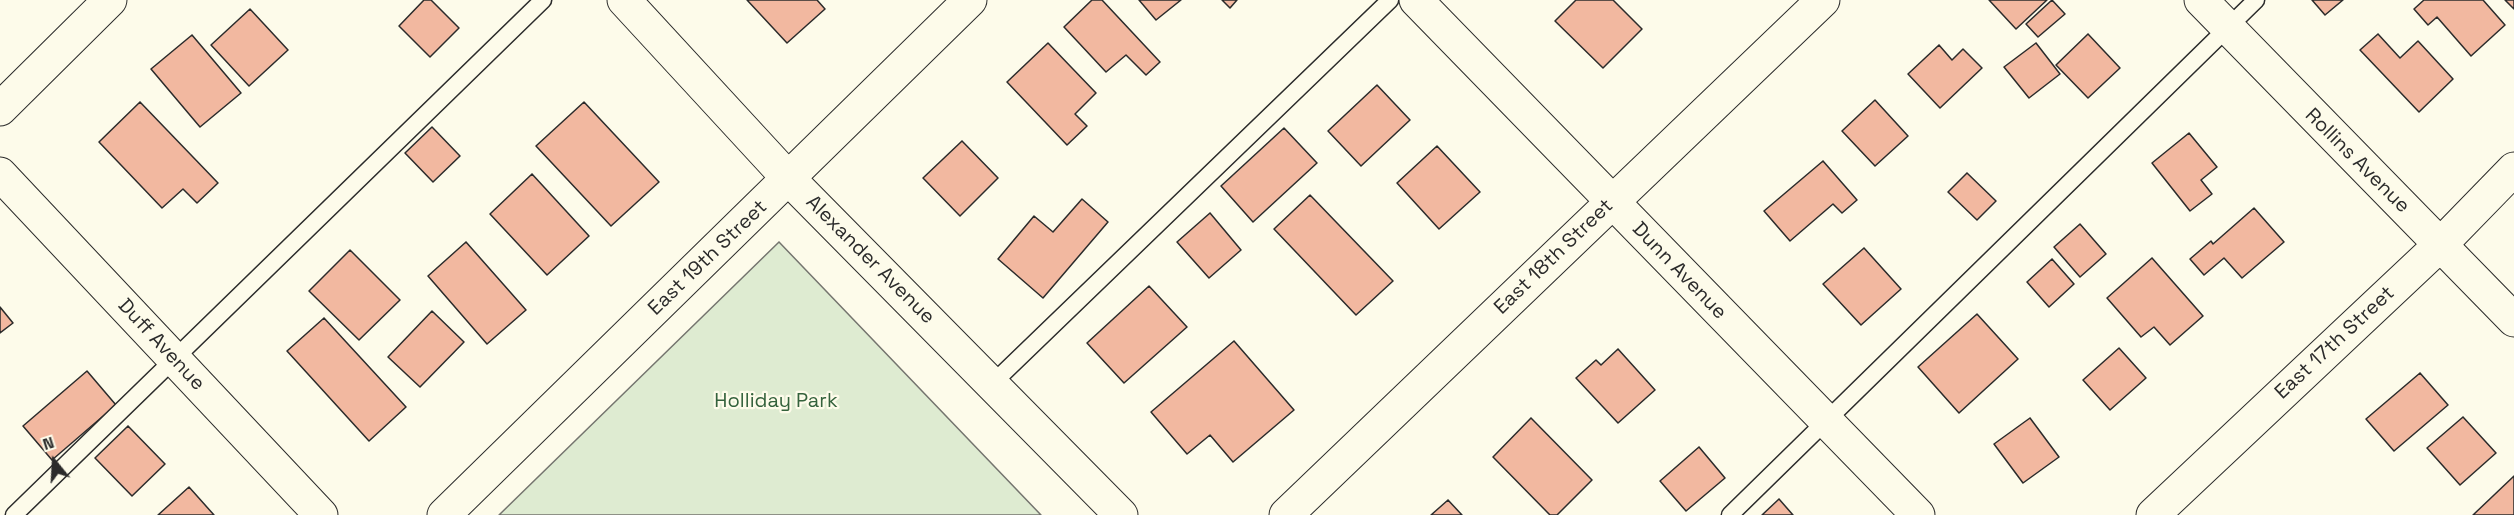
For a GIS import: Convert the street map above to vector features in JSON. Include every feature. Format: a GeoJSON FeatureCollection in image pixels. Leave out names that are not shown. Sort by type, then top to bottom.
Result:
{"type":"FeatureCollection","features":[{"type":"Feature","properties":{"kind":"street"},"geometry":{"type":"LineString","coordinates":[[0,109],[110,0]]}},
{"type":"Feature","properties":{"kind":"street","name":"Alexander Avenue"},"geometry":{"type":"LineString","coordinates":[[624,0],[789,179],[1121,515]]}},
{"type":"Feature","properties":{"kind":"street","name":"East 19th Street"},"geometry":{"type":"LineString","coordinates":[[444,515],[970,0]]}},
{"type":"Feature","properties":{"kind":"street","name":"Dunn Avenue"},"geometry":{"type":"LineString","coordinates":[[1416,0],[1918,515]]}},
{"type":"Feature","properties":{"kind":"street","name":"East 18th Street"},"geometry":{"type":"LineString","coordinates":[[1286,515],[1822,0]]}},
{"type":"Feature","properties":{"kind":"street","name":"Rollins Avenue"},"geometry":{"type":"LineString","coordinates":[[2201,0],[2514,320]]}},
{"type":"Feature","properties":{"kind":"street","name":"East 17th Street"},"geometry":{"type":"LineString","coordinates":[[2153,515],[2439,245],[2514,169]]}},
{"type":"Feature","properties":{"kind":"street","name":"Duff Avenue"},"geometry":{"type":"LineString","coordinates":[[0,174],[321,515]]}},
{"type":"Feature","properties":{"kind":"lane"},"geometry":{"type":"LineString","coordinates":[[14,515],[543,0]]}},
{"type":"Feature","properties":{"kind":"lane"},"geometry":{"type":"LineString","coordinates":[[993,383],[1390,0]]}},
{"type":"Feature","properties":{"kind":"lane"},"geometry":{"type":"LineString","coordinates":[[1730,515],[2256,0]]}},
{"type":"Feature","properties":{"kind":"green space","name":"Holliday Park"},"geometry":{"type":"Polygon","coordinates":[[[779,242],[1041,515],[499,515],[779,242]]]}},
{"type":"Feature","properties":{"kind":"building"},"geometry":{"type":"Polygon","coordinates":[[[424,0],[431,0],[459,28],[430,57],[399,26],[424,0]]]}},
{"type":"Feature","properties":{"kind":"building"},"geometry":{"type":"Polygon","coordinates":[[[747,0],[817,0],[825,9],[787,43],[747,0]]]}},
{"type":"Feature","properties":{"kind":"building"},"geometry":{"type":"Polygon","coordinates":[[[1092,0],[1102,0],[1160,62],[1146,75],[1126,55],[1106,72],[1064,27],[1092,0]]]}},
{"type":"Feature","properties":{"kind":"building"},"geometry":{"type":"Polygon","coordinates":[[[1139,0],[1181,0],[1156,20],[1139,0]]]}},
{"type":"Feature","properties":{"kind":"building"},"geometry":{"type":"Polygon","coordinates":[[[1222,0],[1237,0],[1230,8],[1222,0]]]}},
{"type":"Feature","properties":{"kind":"building"},"geometry":{"type":"Polygon","coordinates":[[[1576,0],[1613,0],[1642,29],[1603,68],[1555,21],[1576,0]]]}},
{"type":"Feature","properties":{"kind":"building"},"geometry":{"type":"Polygon","coordinates":[[[1989,0],[2047,0],[2016,29],[1989,0]]]}},
{"type":"Feature","properties":{"kind":"building"},"geometry":{"type":"Polygon","coordinates":[[[2052,0],[2065,14],[2038,37],[2026,24],[2052,0]]]}},
{"type":"Feature","properties":{"kind":"building"},"geometry":{"type":"Polygon","coordinates":[[[2312,0],[2343,0],[2325,15],[2312,0]]]}},
{"type":"Feature","properties":{"kind":"building"},"geometry":{"type":"Polygon","coordinates":[[[2424,0],[2483,0],[2505,25],[2471,56],[2437,17],[2428,25],[2414,9],[2424,0]]]}},
{"type":"Feature","properties":{"kind":"building"},"geometry":{"type":"Polygon","coordinates":[[[2505,0],[2514,0],[2514,9],[2505,0]]]}},
{"type":"Feature","properties":{"kind":"building"},"geometry":{"type":"Polygon","coordinates":[[[250,9],[288,50],[249,86],[211,45],[250,9]]]}},
{"type":"Feature","properties":{"kind":"building"},"geometry":{"type":"Polygon","coordinates":[[[2088,34],[2120,68],[2088,98],[2056,65],[2088,34]]]}},
{"type":"Feature","properties":{"kind":"building"},"geometry":{"type":"Polygon","coordinates":[[[2378,34],[2400,58],[2418,41],[2453,79],[2419,112],[2360,50],[2378,34]]]}},
{"type":"Feature","properties":{"kind":"building"},"geometry":{"type":"Polygon","coordinates":[[[192,35],[241,93],[200,127],[151,69],[192,35]]]}},
{"type":"Feature","properties":{"kind":"building"},"geometry":{"type":"Polygon","coordinates":[[[1048,43],[1096,93],[1075,114],[1087,126],[1067,145],[1007,82],[1048,43]]]}},
{"type":"Feature","properties":{"kind":"building"},"geometry":{"type":"Polygon","coordinates":[[[2036,43],[2060,74],[2029,98],[2004,67],[2036,43]]]}},
{"type":"Feature","properties":{"kind":"building"},"geometry":{"type":"Polygon","coordinates":[[[1939,45],[1952,60],[1963,49],[1982,68],[1940,108],[1908,74],[1939,45]]]}},
{"type":"Feature","properties":{"kind":"building"},"geometry":{"type":"Polygon","coordinates":[[[1377,85],[1410,120],[1361,166],[1328,131],[1377,85]]]}},
{"type":"Feature","properties":{"kind":"building"},"geometry":{"type":"Polygon","coordinates":[[[1875,100],[1908,136],[1875,166],[1842,131],[1875,100]]]}},
{"type":"Feature","properties":{"kind":"building"},"geometry":{"type":"Polygon","coordinates":[[[140,102],[218,183],[197,203],[183,189],[162,208],[99,142],[140,102]]]}},
{"type":"Feature","properties":{"kind":"building"},"geometry":{"type":"Polygon","coordinates":[[[584,102],[659,182],[611,226],[536,146],[584,102]]]}},
{"type":"Feature","properties":{"kind":"building"},"geometry":{"type":"Polygon","coordinates":[[[432,127],[460,156],[433,182],[405,153],[432,127]]]}},
{"type":"Feature","properties":{"kind":"building"},"geometry":{"type":"Polygon","coordinates":[[[1284,128],[1317,163],[1253,222],[1221,186],[1284,128]]]}},
{"type":"Feature","properties":{"kind":"building"},"geometry":{"type":"Polygon","coordinates":[[[2189,133],[2217,167],[2201,180],[2212,194],[2190,211],[2152,163],[2189,133]]]}},
{"type":"Feature","properties":{"kind":"building"},"geometry":{"type":"Polygon","coordinates":[[[962,141],[998,178],[960,216],[923,178],[962,141]]]}},
{"type":"Feature","properties":{"kind":"building"},"geometry":{"type":"Polygon","coordinates":[[[1437,146],[1480,192],[1439,229],[1397,183],[1437,146]]]}},
{"type":"Feature","properties":{"kind":"building"},"geometry":{"type":"Polygon","coordinates":[[[1823,161],[1857,200],[1842,213],[1833,204],[1790,241],[1764,211],[1823,161]]]}},
{"type":"Feature","properties":{"kind":"building"},"geometry":{"type":"Polygon","coordinates":[[[1967,173],[1996,201],[1977,220],[1948,192],[1967,173]]]}},
{"type":"Feature","properties":{"kind":"building"},"geometry":{"type":"Polygon","coordinates":[[[532,174],[589,236],[547,275],[490,214],[532,174]]]}},
{"type":"Feature","properties":{"kind":"building"},"geometry":{"type":"Polygon","coordinates":[[[1310,195],[1393,281],[1356,315],[1274,229],[1310,195]]]}},
{"type":"Feature","properties":{"kind":"building"},"geometry":{"type":"Polygon","coordinates":[[[1082,199],[1108,222],[1043,298],[998,259],[1034,216],[1053,232],[1082,199]]]}},
{"type":"Feature","properties":{"kind":"building"},"geometry":{"type":"Polygon","coordinates":[[[2254,208],[2284,242],[2242,278],[2224,258],[2204,275],[2190,259],[2211,241],[2213,244],[2254,208]]]}},
{"type":"Feature","properties":{"kind":"building"},"geometry":{"type":"Polygon","coordinates":[[[1210,213],[1241,250],[1209,278],[1177,242],[1210,213]]]}},
{"type":"Feature","properties":{"kind":"building"},"geometry":{"type":"Polygon","coordinates":[[[2080,224],[2106,254],[2080,277],[2054,247],[2080,224]]]}},
{"type":"Feature","properties":{"kind":"building"},"geometry":{"type":"Polygon","coordinates":[[[466,242],[526,310],[487,344],[428,276],[466,242]]]}},
{"type":"Feature","properties":{"kind":"building"},"geometry":{"type":"Polygon","coordinates":[[[1864,248],[1901,289],[1861,325],[1823,284],[1864,248]]]}},
{"type":"Feature","properties":{"kind":"building"},"geometry":{"type":"Polygon","coordinates":[[[350,250],[400,300],[359,340],[309,291],[350,250]]]}},
{"type":"Feature","properties":{"kind":"building"},"geometry":{"type":"Polygon","coordinates":[[[2152,258],[2203,316],[2170,345],[2154,327],[2141,337],[2107,298],[2152,258]]]}},
{"type":"Feature","properties":{"kind":"building"},"geometry":{"type":"Polygon","coordinates":[[[2052,259],[2074,284],[2049,307],[2027,282],[2052,259]]]}},
{"type":"Feature","properties":{"kind":"building"},"geometry":{"type":"Polygon","coordinates":[[[1149,286],[1187,327],[1124,383],[1087,343],[1149,286]]]}},
{"type":"Feature","properties":{"kind":"building"},"geometry":{"type":"Polygon","coordinates":[[[0,307],[13,323],[0,333],[0,307]]]}},
{"type":"Feature","properties":{"kind":"building"},"geometry":{"type":"Polygon","coordinates":[[[432,311],[464,342],[420,387],[388,357],[432,311]]]}},
{"type":"Feature","properties":{"kind":"building"},"geometry":{"type":"Polygon","coordinates":[[[1977,314],[2018,359],[1959,413],[1918,367],[1977,314]]]}},
{"type":"Feature","properties":{"kind":"building"},"geometry":{"type":"Polygon","coordinates":[[[324,318],[406,407],[369,441],[287,351],[324,318]]]}},
{"type":"Feature","properties":{"kind":"building"},"geometry":{"type":"Polygon","coordinates":[[[1234,341],[1294,410],[1233,462],[1210,435],[1187,454],[1151,412],[1234,341]]]}},
{"type":"Feature","properties":{"kind":"building"},"geometry":{"type":"Polygon","coordinates":[[[2119,348],[2146,378],[2110,410],[2083,380],[2119,348]]]}},
{"type":"Feature","properties":{"kind":"building"},"geometry":{"type":"Polygon","coordinates":[[[1618,349],[1655,390],[1618,423],[1576,378],[1596,360],[1601,365],[1618,349]]]}},
{"type":"Feature","properties":{"kind":"building"},"geometry":{"type":"Polygon","coordinates":[[[87,371],[116,405],[52,460],[23,426],[87,371]]]}},
{"type":"Feature","properties":{"kind":"building"},"geometry":{"type":"Polygon","coordinates":[[[2420,373],[2448,405],[2394,451],[2366,419],[2420,373]]]}},
{"type":"Feature","properties":{"kind":"building"},"geometry":{"type":"Polygon","coordinates":[[[2463,417],[2496,453],[2460,485],[2427,448],[2463,417]]]}},
{"type":"Feature","properties":{"kind":"building"},"geometry":{"type":"Polygon","coordinates":[[[1531,418],[1592,480],[1557,515],[1550,515],[1493,457],[1531,418]]]}},
{"type":"Feature","properties":{"kind":"building"},"geometry":{"type":"Polygon","coordinates":[[[2030,418],[2059,457],[2023,483],[1994,444],[2030,418]]]}},
{"type":"Feature","properties":{"kind":"building"},"geometry":{"type":"Polygon","coordinates":[[[128,426],[165,464],[132,496],[95,458],[128,426]]]}},
{"type":"Feature","properties":{"kind":"building"},"geometry":{"type":"Polygon","coordinates":[[[1699,447],[1725,478],[1686,511],[1660,481],[1699,447]]]}},
{"type":"Feature","properties":{"kind":"building"},"geometry":{"type":"Polygon","coordinates":[[[2514,476],[2514,515],[2473,515],[2514,476]]]}},
{"type":"Feature","properties":{"kind":"building"},"geometry":{"type":"Polygon","coordinates":[[[189,487],[214,515],[158,515],[189,487]]]}},
{"type":"Feature","properties":{"kind":"building"},"geometry":{"type":"Polygon","coordinates":[[[1779,499],[1793,515],[1762,515],[1779,499]]]}},
{"type":"Feature","properties":{"kind":"building"},"geometry":{"type":"Polygon","coordinates":[[[1448,500],[1462,515],[1431,515],[1448,500]]]}}]}
